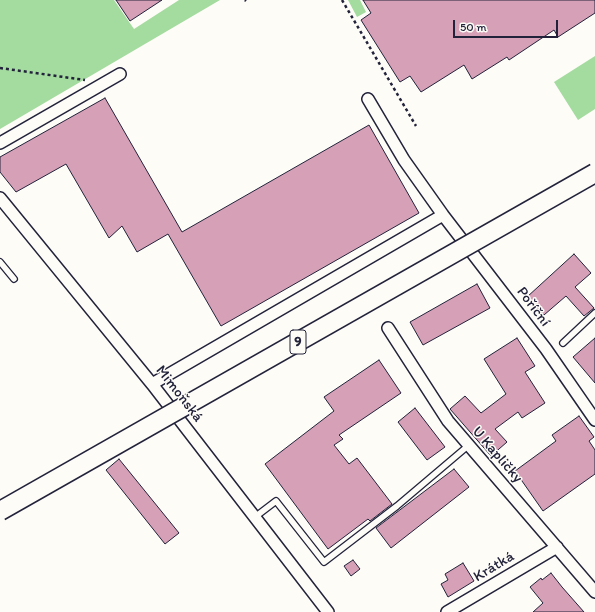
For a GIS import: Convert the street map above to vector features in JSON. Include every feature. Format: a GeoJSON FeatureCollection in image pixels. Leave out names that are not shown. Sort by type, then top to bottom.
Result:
{"type":"FeatureCollection","features":[{"type":"Feature","properties":{"kind":"main road","name":"9"},"geometry":{"type":"LineString","coordinates":[[0,511],[595,173]]}},
{"type":"Feature","properties":{"kind":"street"},"geometry":{"type":"LineString","coordinates":[[0,143],[120,74]]}},
{"type":"Feature","properties":{"kind":"street","name":"Poříční"},"geometry":{"type":"LineString","coordinates":[[368,99],[404,160],[443,215],[546,349],[595,420]]}},
{"type":"Feature","properties":{"kind":"street","name":"Mimoňská"},"geometry":{"type":"LineString","coordinates":[[0,198],[152,384],[328,612]]}},
{"type":"Feature","properties":{"kind":"street"},"geometry":{"type":"LineString","coordinates":[[152,384],[443,215]]}},
{"type":"Feature","properties":{"kind":"street","name":"U Kapličky"},"geometry":{"type":"LineString","coordinates":[[388,328],[448,421],[595,592]]}},
{"type":"Feature","properties":{"kind":"street","name":"Krátká"},"geometry":{"type":"LineString","coordinates":[[447,612],[557,548]]}},
{"type":"Feature","properties":{"kind":"lane"},"geometry":{"type":"LineString","coordinates":[[0,262],[14,279]]}},
{"type":"Feature","properties":{"kind":"lane"},"geometry":{"type":"LineString","coordinates":[[563,342],[595,313]]}},
{"type":"Feature","properties":{"kind":"lane"},"geometry":{"type":"LineString","coordinates":[[255,517],[276,501],[324,562],[397,506],[469,445]]}},
{"type":"Feature","properties":{"kind":"path"},"geometry":{"type":"LineString","coordinates":[[342,0],[416,126]]}},
{"type":"Feature","properties":{"kind":"path"},"geometry":{"type":"LineString","coordinates":[[0,68],[92,80]]}},
{"type":"Feature","properties":{"kind":"green space"},"geometry":{"type":"Polygon","coordinates":[[[0,0],[114,0],[134,29],[179,0],[220,0],[0,129],[0,0]]]}},
{"type":"Feature","properties":{"kind":"green space"},"geometry":{"type":"Polygon","coordinates":[[[348,0],[360,0],[366,12],[357,17],[348,0]]]}},
{"type":"Feature","properties":{"kind":"green space"},"geometry":{"type":"Polygon","coordinates":[[[595,56],[595,109],[578,120],[554,82],[595,56]]]}},
{"type":"Feature","properties":{"kind":"building"},"geometry":{"type":"Polygon","coordinates":[[[116,0],[162,0],[130,21],[116,0]]]}},
{"type":"Feature","properties":{"kind":"building"},"geometry":{"type":"Polygon","coordinates":[[[363,0],[595,0],[595,13],[558,37],[554,30],[509,60],[507,57],[472,79],[464,65],[421,92],[410,76],[400,82],[361,20],[371,13],[363,0]]]}},
{"type":"Feature","properties":{"kind":"building"},"geometry":{"type":"Polygon","coordinates":[[[105,98],[182,232],[369,125],[419,213],[221,326],[168,234],[137,252],[122,226],[109,238],[66,164],[16,192],[0,172],[0,157],[105,98]]]}},
{"type":"Feature","properties":{"kind":"building"},"geometry":{"type":"Polygon","coordinates":[[[574,254],[591,273],[575,287],[594,308],[584,316],[566,296],[544,315],[527,297],[574,254]]]}},
{"type":"Feature","properties":{"kind":"building"},"geometry":{"type":"Polygon","coordinates":[[[477,284],[490,308],[423,345],[410,322],[477,284]]]}},
{"type":"Feature","properties":{"kind":"building"},"geometry":{"type":"Polygon","coordinates":[[[517,338],[535,366],[525,372],[545,403],[522,418],[518,412],[495,429],[507,442],[491,456],[450,409],[465,396],[481,413],[506,394],[484,359],[517,338]]]}},
{"type":"Feature","properties":{"kind":"building"},"geometry":{"type":"Polygon","coordinates":[[[595,338],[595,383],[573,357],[595,338]]]}},
{"type":"Feature","properties":{"kind":"building"},"geometry":{"type":"Polygon","coordinates":[[[379,360],[401,393],[339,435],[343,439],[334,445],[349,464],[357,458],[392,504],[370,521],[368,519],[328,549],[265,464],[334,411],[324,397],[379,360]]]}},
{"type":"Feature","properties":{"kind":"building"},"geometry":{"type":"Polygon","coordinates":[[[415,408],[445,447],[427,460],[398,422],[415,408]]]}},
{"type":"Feature","properties":{"kind":"building"},"geometry":{"type":"Polygon","coordinates":[[[579,416],[594,437],[589,441],[595,450],[595,474],[543,511],[515,471],[556,441],[552,435],[579,416]]]}},
{"type":"Feature","properties":{"kind":"building"},"geometry":{"type":"Polygon","coordinates":[[[119,459],[179,533],[165,544],[106,470],[119,459]]]}},
{"type":"Feature","properties":{"kind":"building"},"geometry":{"type":"Polygon","coordinates":[[[454,469],[469,487],[391,548],[376,528],[454,469]]]}},
{"type":"Feature","properties":{"kind":"building"},"geometry":{"type":"Polygon","coordinates":[[[353,560],[360,569],[351,576],[344,566],[353,560]]]}},
{"type":"Feature","properties":{"kind":"building"},"geometry":{"type":"Polygon","coordinates":[[[463,563],[474,581],[448,597],[441,584],[448,580],[445,574],[463,563]]]}},
{"type":"Feature","properties":{"kind":"building"},"geometry":{"type":"Polygon","coordinates":[[[551,573],[584,612],[533,612],[543,603],[530,587],[541,578],[542,580],[551,573]]]}}]}
